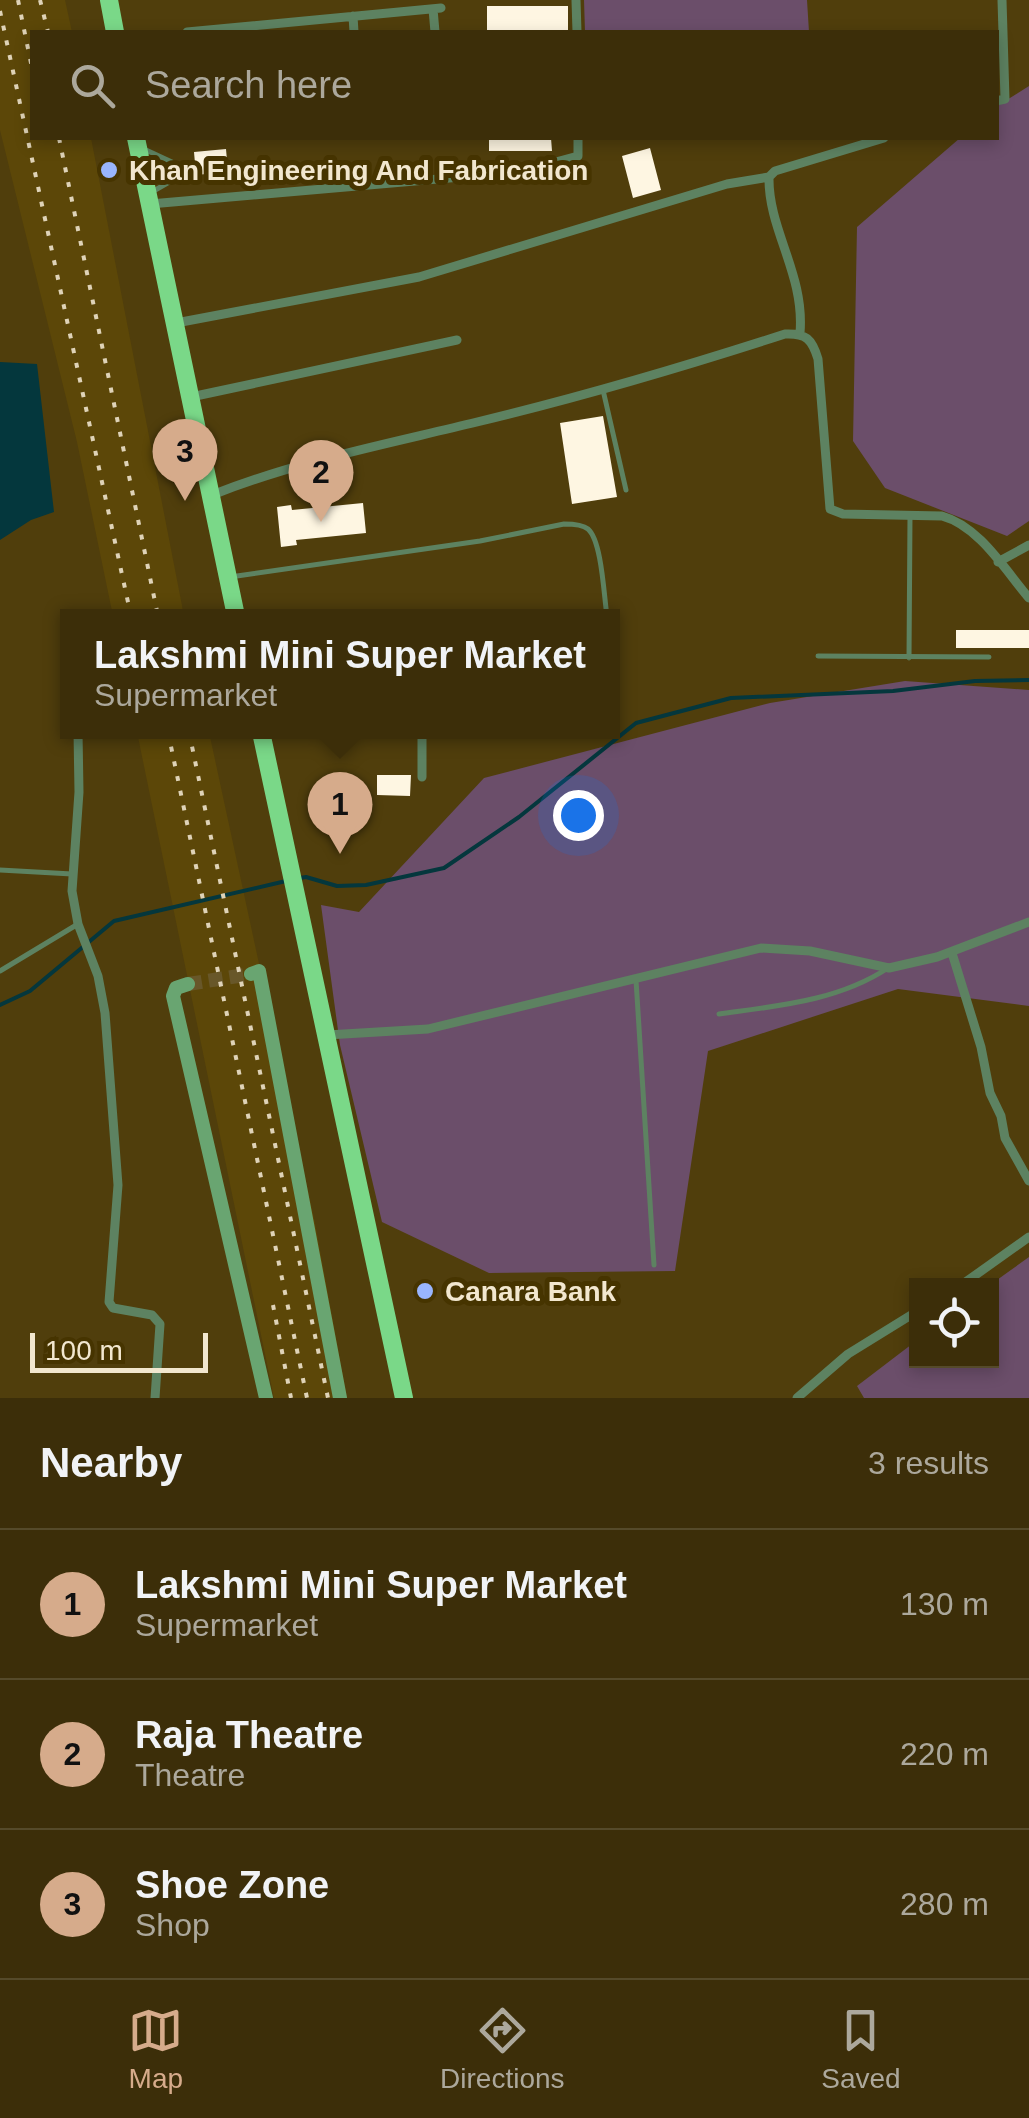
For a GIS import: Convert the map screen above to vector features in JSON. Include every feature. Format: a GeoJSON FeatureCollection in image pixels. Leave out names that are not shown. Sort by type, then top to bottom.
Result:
{"type":"FeatureCollection","features":[{"type":"Feature","properties":{"kind":"highway"},"geometry":{"type":"LineString","coordinates":[[109,0],[115,30]]}},
{"type":"Feature","properties":{"kind":"highway"},"geometry":{"type":"LineString","coordinates":[[137,143],[234,609]]}},
{"type":"Feature","properties":{"kind":"highway"},"geometry":{"type":"LineString","coordinates":[[261,739],[404,1398]]}},
{"type":"Feature","properties":{"kind":"street"},"geometry":{"type":"LineString","coordinates":[[576,0],[577,30]]}},
{"type":"Feature","properties":{"kind":"street"},"geometry":{"type":"LineString","coordinates":[[999,100],[1005,98],[1002,0]]}},
{"type":"Feature","properties":{"kind":"street"},"geometry":{"type":"LineString","coordinates":[[226,30],[437,8],[434,30]]}},
{"type":"Feature","properties":{"kind":"street"},"geometry":{"type":"LineString","coordinates":[[353,16],[354,30]]}},
{"type":"Feature","properties":{"kind":"street"},"geometry":{"type":"LineString","coordinates":[[149,200],[519,172],[578,156],[578,140]]}},
{"type":"Feature","properties":{"kind":"street"},"geometry":{"type":"LineString","coordinates":[[173,324],[419,277],[727,184],[769,177],[776,171],[877,140]]}},
{"type":"Feature","properties":{"kind":"street"},"geometry":{"type":"LineString","coordinates":[[769,177],[772,202],[800,290],[800,333]]}},
{"type":"Feature","properties":{"kind":"street"},"geometry":{"type":"LineString","coordinates":[[210,496],[307,461],[603,390],[785,334],[800,333],[809,338],[818,359],[830,509],[844,514],[942,516],[958,520],[1029,598]]}},
{"type":"Feature","properties":{"kind":"street"},"geometry":{"type":"LineString","coordinates":[[188,397],[457,340]]}},
{"type":"Feature","properties":{"kind":"street"},"geometry":{"type":"LineString","coordinates":[[998,562],[1029,545]]}},
{"type":"Feature","properties":{"kind":"street"},"geometry":{"type":"LineString","coordinates":[[78,739],[73,874],[78,924],[98,976],[105,1014],[118,1185],[108,1302],[113,1308],[152,1315],[160,1324],[155,1398]]}},
{"type":"Feature","properties":{"kind":"street"},"geometry":{"type":"LineString","coordinates":[[422,739],[422,776]]}},
{"type":"Feature","properties":{"kind":"street"},"geometry":{"type":"LineString","coordinates":[[324,1035],[428,1029],[761,948],[810,952],[889,968],[952,952],[1029,922]]}},
{"type":"Feature","properties":{"kind":"street"},"geometry":{"type":"LineString","coordinates":[[952,952],[981,1047],[990,1093],[1002,1116],[1005,1138],[1029,1181]]}},
{"type":"Feature","properties":{"kind":"street"},"geometry":{"type":"LineString","coordinates":[[251,974],[259,971],[340,1398]]}},
{"type":"Feature","properties":{"kind":"street"},"geometry":{"type":"LineString","coordinates":[[188,984],[176,988],[173,996],[266,1398]]}},
{"type":"Feature","properties":{"kind":"street"},"geometry":{"type":"LineString","coordinates":[[971,1278],[1029,1237]]}},
{"type":"Feature","properties":{"kind":"street"},"geometry":{"type":"LineString","coordinates":[[798,1398],[848,1354],[909,1316]]}},
{"type":"Feature","properties":{"kind":"lane"},"geometry":{"type":"LineString","coordinates":[[137,143],[174,163],[176,172],[149,200]]}},
{"type":"Feature","properties":{"kind":"lane"},"geometry":{"type":"LineString","coordinates":[[603,390],[626,490]]}},
{"type":"Feature","properties":{"kind":"lane"},"geometry":{"type":"LineString","coordinates":[[909,658],[910,516]]}},
{"type":"Feature","properties":{"kind":"lane"},"geometry":{"type":"LineString","coordinates":[[227,577],[577,525],[589,530],[596,544],[605,609]]}},
{"type":"Feature","properties":{"kind":"lane"},"geometry":{"type":"LineString","coordinates":[[818,656],[989,657]]}},
{"type":"Feature","properties":{"kind":"lane"},"geometry":{"type":"LineString","coordinates":[[0,870],[73,874]]}},
{"type":"Feature","properties":{"kind":"lane"},"geometry":{"type":"LineString","coordinates":[[0,972],[78,924]]}},
{"type":"Feature","properties":{"kind":"lane"},"geometry":{"type":"LineString","coordinates":[[719,1014],[814,999],[868,981],[889,968]]}},
{"type":"Feature","properties":{"kind":"lane"},"geometry":{"type":"LineString","coordinates":[[636,977],[654,1265]]}},
{"type":"Feature","properties":{"kind":"shaded area"},"geometry":{"type":"Polygon","coordinates":[[[0,0],[65,0],[72,30],[30,30],[30,140],[91,140],[183,609],[112,609],[77,442],[0,130],[0,0]]]}},
{"type":"Feature","properties":{"kind":"shaded area"},"geometry":{"type":"Polygon","coordinates":[[[584,0],[807,0],[809,30],[585,30],[584,0]]]}},
{"type":"Feature","properties":{"kind":"shaded area"},"geometry":{"type":"Polygon","coordinates":[[[1029,86],[1029,521],[1007,536],[885,488],[853,441],[857,227],[958,140],[999,140],[999,105],[1029,86]]]}},
{"type":"Feature","properties":{"kind":"shaded area"},"geometry":{"type":"Polygon","coordinates":[[[905,681],[1029,690],[1029,1006],[898,989],[708,1051],[675,1271],[489,1273],[382,1222],[340,1045],[321,905],[359,912],[484,778],[770,703],[905,681]]]}},
{"type":"Feature","properties":{"kind":"shaded area"},"geometry":{"type":"Polygon","coordinates":[[[138,739],[211,739],[315,1223],[347,1398],[274,1398],[138,739]]]}},
{"type":"Feature","properties":{"kind":"shaded area"},"geometry":{"type":"Polygon","coordinates":[[[1029,1257],[1029,1398],[864,1398],[857,1386],[909,1346],[909,1368],[999,1368],[999,1279],[1029,1257]]]}},
{"type":"Feature","properties":{"kind":"water"},"geometry":{"type":"Polygon","coordinates":[[[0,362],[37,364],[54,512],[31,520],[0,540],[0,362]]]}},
{"type":"Feature","properties":{"kind":"building"},"geometry":{"type":"Polygon","coordinates":[[[487,6],[568,6],[568,30],[487,30],[487,6]]]}},
{"type":"Feature","properties":{"kind":"building"},"geometry":{"type":"Polygon","coordinates":[[[489,140],[551,140],[552,151],[489,151],[489,140]]]}},
{"type":"Feature","properties":{"kind":"building"},"geometry":{"type":"Polygon","coordinates":[[[650,148],[661,190],[633,198],[622,156],[650,148]]]}},
{"type":"Feature","properties":{"kind":"building"},"geometry":{"type":"Polygon","coordinates":[[[226,149],[228,172],[196,175],[194,152],[226,149]]]}},
{"type":"Feature","properties":{"kind":"building"},"geometry":{"type":"Polygon","coordinates":[[[603,416],[617,497],[572,504],[560,423],[603,416]]]}},
{"type":"Feature","properties":{"kind":"building"},"geometry":{"type":"Polygon","coordinates":[[[363,503],[366,533],[296,540],[297,545],[281,547],[277,507],[291,505],[292,510],[363,503]]]}},
{"type":"Feature","properties":{"kind":"building"},"geometry":{"type":"Polygon","coordinates":[[[956,630],[1029,630],[1029,648],[956,648],[956,630]]]}},
{"type":"Feature","properties":{"kind":"building"},"geometry":{"type":"Polygon","coordinates":[[[377,775],[411,775],[410,796],[377,795],[377,775]]]}},
{"type":"Feature","properties":{"kind":"waterway"},"geometry":{"type":"LineString","coordinates":[[620,736],[636,723],[731,698],[1029,680]]}},
{"type":"Feature","properties":{"kind":"waterway"},"geometry":{"type":"LineString","coordinates":[[300,878],[337,886],[366,885],[444,868],[519,817],[616,739]]}},
{"type":"Feature","properties":{"kind":"waterway"},"geometry":{"type":"LineString","coordinates":[[0,1005],[30,991],[114,921],[286,881]]}},
{"type":"Feature","properties":{"kind":"tunnel"},"geometry":{"type":"LineString","coordinates":[[188,984],[251,974]]}},
{"type":"Feature","properties":{"kind":"railway"},"geometry":{"type":"LineString","coordinates":[[18,0],[30,58]]}},
{"type":"Feature","properties":{"kind":"railway"},"geometry":{"type":"LineString","coordinates":[[40,0],[48,30]]}},
{"type":"Feature","properties":{"kind":"railway"},"geometry":{"type":"LineString","coordinates":[[0,11],[129,609]]}},
{"type":"Feature","properties":{"kind":"railway"},"geometry":{"type":"LineString","coordinates":[[59,140],[157,609]]}},
{"type":"Feature","properties":{"kind":"railway"},"geometry":{"type":"LineString","coordinates":[[169,739],[307,1398]]}},
{"type":"Feature","properties":{"kind":"railway"},"geometry":{"type":"LineString","coordinates":[[190,739],[328,1398]]}},
{"type":"Feature","properties":{"kind":"railway"},"geometry":{"type":"LineString","coordinates":[[273,1305],[291,1398]]}},
{"type":"Feature","properties":{"kind":"place","name":"Khan Engineering And Fabrication"},"geometry":{"type":"Point","coordinates":[109,170]}},
{"type":"Feature","properties":{"kind":"place","name":"Shoe Zone"},"geometry":{"type":"Point","coordinates":[185,501]}},
{"type":"Feature","properties":{"kind":"place","name":"Raja Theatre"},"geometry":{"type":"Point","coordinates":[321,522]}},
{"type":"Feature","properties":{"kind":"place","name":"Lakshmi Mini Super Market"},"geometry":{"type":"Point","coordinates":[340,854]}},
{"type":"Feature","properties":{"kind":"place","name":"Canara Bank"},"geometry":{"type":"Point","coordinates":[425,1291]}}]}
